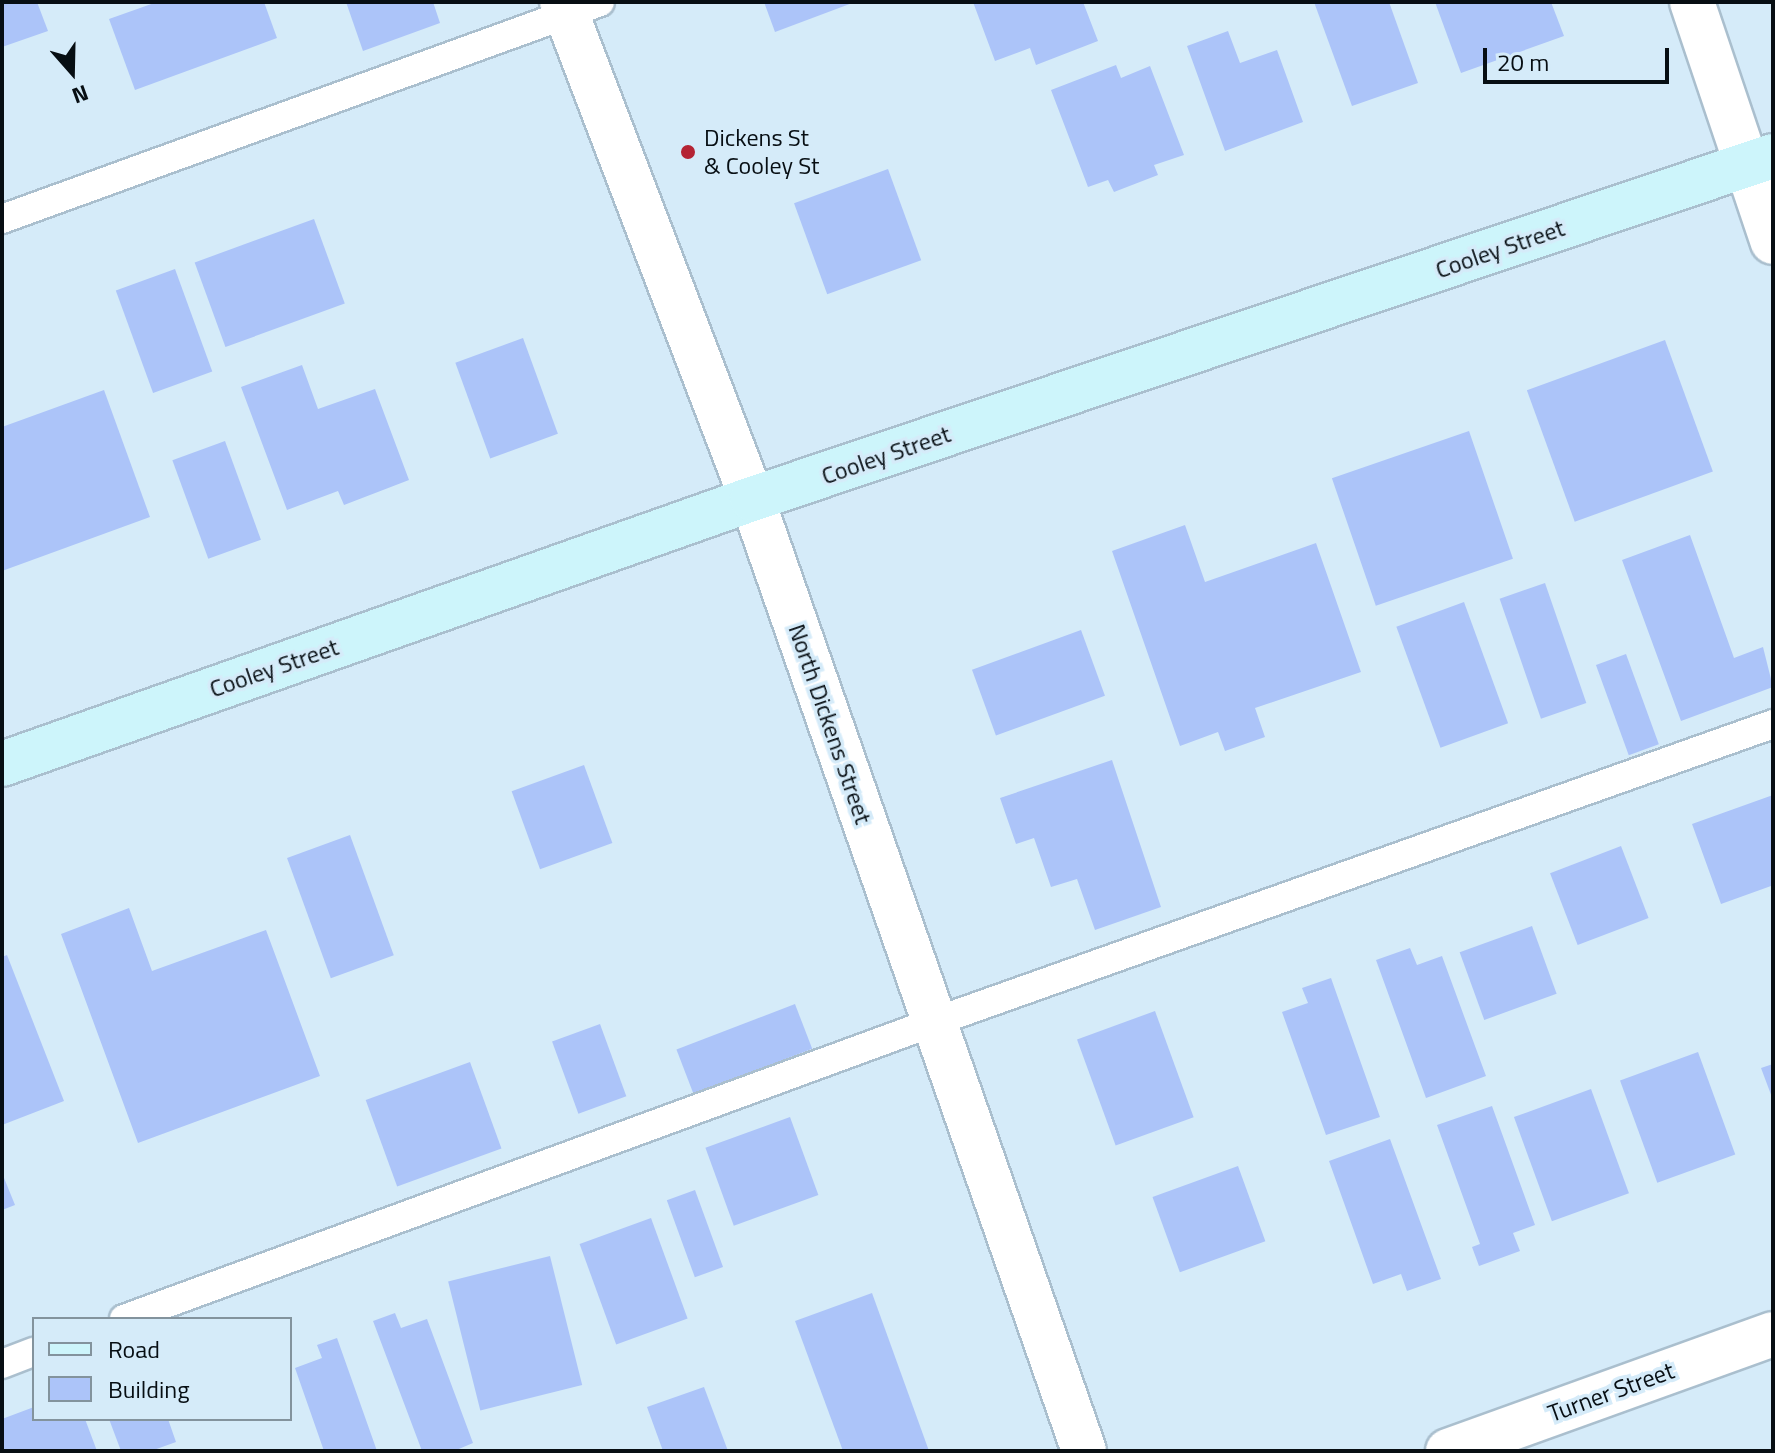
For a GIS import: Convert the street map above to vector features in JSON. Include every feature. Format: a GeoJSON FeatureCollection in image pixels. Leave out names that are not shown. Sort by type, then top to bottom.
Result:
{"type":"FeatureCollection","features":[{"type":"Feature","properties":{"kind":"street"},"geometry":{"type":"LineString","coordinates":[[1692,2],[1760,161],[1773,242]]}},
{"type":"Feature","properties":{"kind":"street","name":"North Dickens Street"},"geometry":{"type":"LineString","coordinates":[[576,6],[752,499],[1084,1451]]}},
{"type":"Feature","properties":{"kind":"street","name":"Cooley Street"},"geometry":{"type":"LineString","coordinates":[[2,764],[752,499],[1760,161]]}},
{"type":"Feature","properties":{"kind":"street","name":"Turner Street"},"geometry":{"type":"LineString","coordinates":[[1448,1451],[1773,1334]]}},
{"type":"Feature","properties":{"kind":"lane"},"geometry":{"type":"LineString","coordinates":[[2,219],[576,6]]}},
{"type":"Feature","properties":{"kind":"lane"},"geometry":{"type":"LineString","coordinates":[[129,1317],[934,1022],[1773,724]]}},
{"type":"Feature","properties":{"kind":"lane"},"geometry":{"type":"LineString","coordinates":[[2,1364],[32,1353]]}},
{"type":"Feature","properties":{"kind":"building"},"geometry":{"type":"Polygon","coordinates":[[[2,2],[37,2],[48,31],[2,47],[2,2]]]}},
{"type":"Feature","properties":{"kind":"building"},"geometry":{"type":"Polygon","coordinates":[[[157,2],[264,2],[277,38],[135,90],[109,19],[157,2]]]}},
{"type":"Feature","properties":{"kind":"building"},"geometry":{"type":"Polygon","coordinates":[[[346,2],[433,2],[440,23],[363,51],[346,2]]]}},
{"type":"Feature","properties":{"kind":"building"},"geometry":{"type":"Polygon","coordinates":[[[764,2],[855,2],[775,32],[764,2]]]}},
{"type":"Feature","properties":{"kind":"building"},"geometry":{"type":"Polygon","coordinates":[[[973,2],[1083,2],[1098,41],[1036,65],[1030,48],[995,61],[973,2]]]}},
{"type":"Feature","properties":{"kind":"building"},"geometry":{"type":"Polygon","coordinates":[[[1314,2],[1389,2],[1418,83],[1352,106],[1314,2]]]}},
{"type":"Feature","properties":{"kind":"building"},"geometry":{"type":"Polygon","coordinates":[[[1435,2],[1551,2],[1564,36],[1461,73],[1435,2]]]}},
{"type":"Feature","properties":{"kind":"building"},"geometry":{"type":"Polygon","coordinates":[[[1228,31],[1240,63],[1277,50],[1303,122],[1225,151],[1187,46],[1228,31]]]}},
{"type":"Feature","properties":{"kind":"building"},"geometry":{"type":"Polygon","coordinates":[[[1116,65],[1121,78],[1150,66],[1184,155],[1154,165],[1158,175],[1114,192],[1108,180],[1088,187],[1051,90],[1116,65]]]}},
{"type":"Feature","properties":{"kind":"building"},"geometry":{"type":"Polygon","coordinates":[[[888,169],[921,260],[827,294],[794,203],[888,169]]]}},
{"type":"Feature","properties":{"kind":"building"},"geometry":{"type":"Polygon","coordinates":[[[314,219],[345,304],[225,347],[195,262],[314,219]]]}},
{"type":"Feature","properties":{"kind":"building"},"geometry":{"type":"Polygon","coordinates":[[[175,269],[212,371],[153,393],[116,291],[175,269]]]}},
{"type":"Feature","properties":{"kind":"building"},"geometry":{"type":"Polygon","coordinates":[[[523,338],[558,434],[490,458],[455,363],[523,338]]]}},
{"type":"Feature","properties":{"kind":"building"},"geometry":{"type":"Polygon","coordinates":[[[1665,340],[1713,472],[1575,522],[1527,390],[1665,340]]]}},
{"type":"Feature","properties":{"kind":"building"},"geometry":{"type":"Polygon","coordinates":[[[302,365],[318,409],[375,389],[409,480],[344,505],[338,491],[287,510],[241,387],[302,365]]]}},
{"type":"Feature","properties":{"kind":"building"},"geometry":{"type":"Polygon","coordinates":[[[104,390],[150,517],[2,571],[2,427],[104,390]]]}},
{"type":"Feature","properties":{"kind":"building"},"geometry":{"type":"Polygon","coordinates":[[[1469,431],[1513,559],[1376,606],[1332,478],[1469,431]]]}},
{"type":"Feature","properties":{"kind":"building"},"geometry":{"type":"Polygon","coordinates":[[[225,441],[261,540],[208,559],[172,460],[225,441]]]}},
{"type":"Feature","properties":{"kind":"building"},"geometry":{"type":"Polygon","coordinates":[[[1185,525],[1205,582],[1316,543],[1361,672],[1255,708],[1265,737],[1225,751],[1218,732],[1180,746],[1112,551],[1185,525]]]}},
{"type":"Feature","properties":{"kind":"building"},"geometry":{"type":"Polygon","coordinates":[[[1690,535],[1734,658],[1763,647],[1773,687],[1681,721],[1622,560],[1690,535]]]}},
{"type":"Feature","properties":{"kind":"building"},"geometry":{"type":"Polygon","coordinates":[[[1545,583],[1586,703],[1541,719],[1500,599],[1545,583]]]}},
{"type":"Feature","properties":{"kind":"building"},"geometry":{"type":"Polygon","coordinates":[[[1464,602],[1508,723],[1440,748],[1396,627],[1464,602]]]}},
{"type":"Feature","properties":{"kind":"building"},"geometry":{"type":"Polygon","coordinates":[[[1081,630],[1105,696],[996,735],[972,670],[1081,630]]]}},
{"type":"Feature","properties":{"kind":"building"},"geometry":{"type":"Polygon","coordinates":[[[1626,654],[1659,744],[1629,755],[1596,665],[1626,654]]]}},
{"type":"Feature","properties":{"kind":"building"},"geometry":{"type":"Polygon","coordinates":[[[1112,760],[1161,907],[1095,930],[1077,879],[1051,887],[1034,838],[1016,844],[1000,798],[1112,760]]]}},
{"type":"Feature","properties":{"kind":"building"},"geometry":{"type":"Polygon","coordinates":[[[584,765],[612,843],[540,869],[512,791],[584,765]]]}},
{"type":"Feature","properties":{"kind":"building"},"geometry":{"type":"Polygon","coordinates":[[[1773,795],[1773,891],[1771,886],[1721,904],[1692,824],[1773,795]]]}},
{"type":"Feature","properties":{"kind":"building"},"geometry":{"type":"Polygon","coordinates":[[[350,835],[394,955],[331,978],[287,858],[350,835]]]}},
{"type":"Feature","properties":{"kind":"building"},"geometry":{"type":"Polygon","coordinates":[[[1621,846],[1649,918],[1578,945],[1550,873],[1621,846]]]}},
{"type":"Feature","properties":{"kind":"building"},"geometry":{"type":"Polygon","coordinates":[[[129,908],[152,971],[266,930],[320,1076],[138,1143],[61,934],[129,908]]]}},
{"type":"Feature","properties":{"kind":"building"},"geometry":{"type":"Polygon","coordinates":[[[1532,926],[1557,994],[1484,1020],[1460,952],[1532,926]]]}},
{"type":"Feature","properties":{"kind":"building"},"geometry":{"type":"Polygon","coordinates":[[[1410,948],[1417,965],[1442,956],[1486,1076],[1426,1098],[1376,960],[1410,948]]]}},
{"type":"Feature","properties":{"kind":"building"},"geometry":{"type":"Polygon","coordinates":[[[7,955],[64,1101],[2,1125],[2,957],[7,955]]]}},
{"type":"Feature","properties":{"kind":"building"},"geometry":{"type":"Polygon","coordinates":[[[1331,978],[1380,1117],[1326,1135],[1282,1012],[1308,1003],[1302,988],[1331,978]]]}},
{"type":"Feature","properties":{"kind":"building"},"geometry":{"type":"Polygon","coordinates":[[[795,1004],[812,1049],[694,1094],[676,1050],[795,1004]]]}},
{"type":"Feature","properties":{"kind":"building"},"geometry":{"type":"Polygon","coordinates":[[[1155,1011],[1194,1117],[1116,1146],[1077,1039],[1155,1011]]]}},
{"type":"Feature","properties":{"kind":"building"},"geometry":{"type":"Polygon","coordinates":[[[600,1024],[626,1096],[578,1114],[552,1041],[600,1024]]]}},
{"type":"Feature","properties":{"kind":"building"},"geometry":{"type":"Polygon","coordinates":[[[1698,1052],[1735,1154],[1657,1183],[1620,1080],[1698,1052]]]}},
{"type":"Feature","properties":{"kind":"building"},"geometry":{"type":"Polygon","coordinates":[[[470,1062],[501,1148],[397,1186],[366,1100],[470,1062]]]}},
{"type":"Feature","properties":{"kind":"building"},"geometry":{"type":"Polygon","coordinates":[[[1773,1064],[1773,1100],[1761,1068],[1773,1064]]]}},
{"type":"Feature","properties":{"kind":"building"},"geometry":{"type":"Polygon","coordinates":[[[1591,1089],[1629,1193],[1552,1221],[1514,1117],[1591,1089]]]}},
{"type":"Feature","properties":{"kind":"building"},"geometry":{"type":"Polygon","coordinates":[[[1492,1106],[1535,1225],[1513,1233],[1520,1251],[1479,1266],[1472,1247],[1480,1244],[1437,1125],[1492,1106]]]}},
{"type":"Feature","properties":{"kind":"building"},"geometry":{"type":"Polygon","coordinates":[[[790,1117],[818,1195],[734,1226],[705,1148],[790,1117]]]}},
{"type":"Feature","properties":{"kind":"building"},"geometry":{"type":"Polygon","coordinates":[[[1390,1139],[1441,1279],[1407,1291],[1401,1274],[1373,1284],[1329,1161],[1390,1139]]]}},
{"type":"Feature","properties":{"kind":"building"},"geometry":{"type":"Polygon","coordinates":[[[1238,1166],[1265,1241],[1180,1272],[1152,1197],[1238,1166]]]}},
{"type":"Feature","properties":{"kind":"building"},"geometry":{"type":"Polygon","coordinates":[[[2,1173],[15,1205],[2,1210],[2,1173]]]}},
{"type":"Feature","properties":{"kind":"building"},"geometry":{"type":"Polygon","coordinates":[[[695,1190],[723,1267],[695,1277],[667,1200],[695,1190]]]}},
{"type":"Feature","properties":{"kind":"building"},"geometry":{"type":"Polygon","coordinates":[[[651,1218],[688,1319],[616,1345],[580,1244],[651,1218]]]}},
{"type":"Feature","properties":{"kind":"building"},"geometry":{"type":"Polygon","coordinates":[[[550,1256],[582,1385],[480,1410],[448,1281],[550,1256]]]}},
{"type":"Feature","properties":{"kind":"building"},"geometry":{"type":"Polygon","coordinates":[[[872,1293],[929,1451],[843,1451],[795,1321],[872,1293]]]}},
{"type":"Feature","properties":{"kind":"building"},"geometry":{"type":"Polygon","coordinates":[[[395,1313],[401,1328],[427,1319],[473,1443],[454,1451],[422,1451],[373,1321],[395,1313]]]}},
{"type":"Feature","properties":{"kind":"building"},"geometry":{"type":"Polygon","coordinates":[[[337,1338],[377,1451],[324,1451],[295,1368],[322,1358],[317,1345],[337,1338]]]}},
{"type":"Feature","properties":{"kind":"building"},"geometry":{"type":"Polygon","coordinates":[[[704,1387],[728,1451],[663,1451],[647,1407],[704,1387]]]}},
{"type":"Feature","properties":{"kind":"building"},"geometry":{"type":"Polygon","coordinates":[[[32,1408],[32,1421],[86,1421],[97,1451],[2,1451],[2,1419],[32,1408]]]}},
{"type":"Feature","properties":{"kind":"building"},"geometry":{"type":"Polygon","coordinates":[[[110,1421],[169,1421],[176,1442],[151,1451],[121,1451],[110,1421]]]}},
{"type":"Feature","properties":{"kind":"place","name":"Dickens St & Cooley St"},"geometry":{"type":"Point","coordinates":[688,152]}}]}
